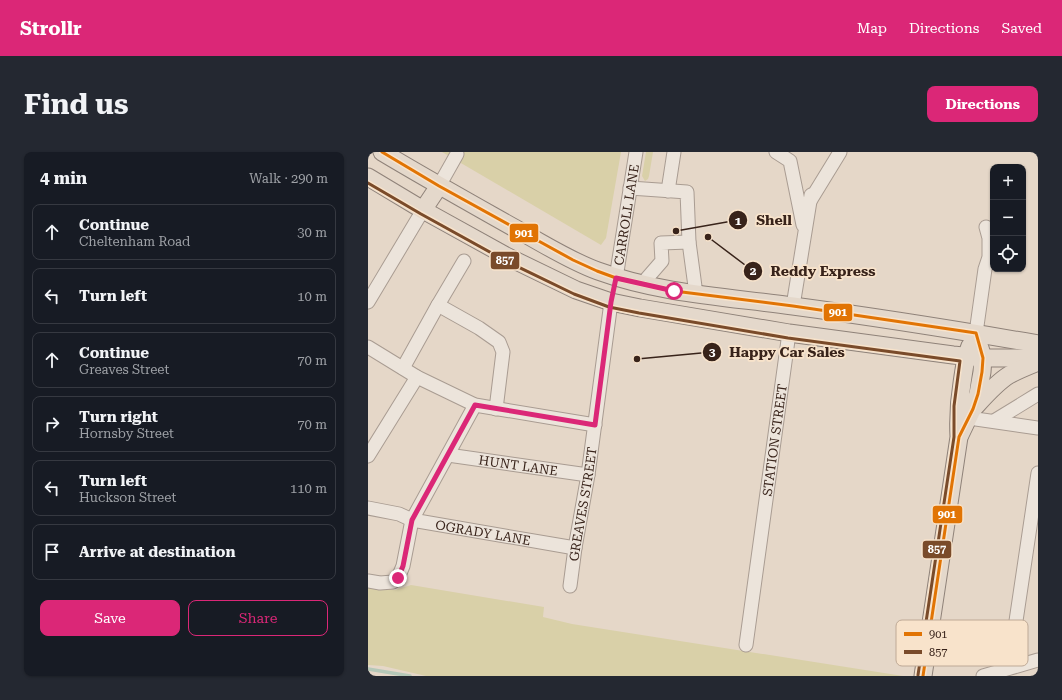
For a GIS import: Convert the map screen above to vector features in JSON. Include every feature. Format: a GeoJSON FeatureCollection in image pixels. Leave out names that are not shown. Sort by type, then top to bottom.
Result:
{"type":"FeatureCollection","features":[{"type":"Feature","properties":{"kind":"main road"},"geometry":{"type":"LineString","coordinates":[[382,152],[439,186],[573,260],[616,278],[674,291],[793,306],[976,333],[1038,344]]}},
{"type":"Feature","properties":{"kind":"main road"},"geometry":{"type":"LineString","coordinates":[[368,177],[423,210],[508,257],[576,290],[611,302],[789,332],[966,357],[1038,358]]}},
{"type":"Feature","properties":{"kind":"main road"},"geometry":{"type":"LineString","coordinates":[[423,210],[439,186]]}},
{"type":"Feature","properties":{"kind":"main road"},"geometry":{"type":"LineString","coordinates":[[611,302],[616,278]]}},
{"type":"Feature","properties":{"kind":"main road","name":"STATION STREET"},"geometry":{"type":"LineString","coordinates":[[789,332],[793,306]]}},
{"type":"Feature","properties":{"kind":"main road"},"geometry":{"type":"LineString","coordinates":[[931,620],[959,437],[958,411],[966,357],[976,333]]}},
{"type":"Feature","properties":{"kind":"main road"},"geometry":{"type":"LineString","coordinates":[[959,437],[971,413],[979,386],[983,358],[976,333]]}},
{"type":"Feature","properties":{"kind":"main road"},"geometry":{"type":"LineString","coordinates":[[971,413],[992,389],[1006,377],[1038,362]]}},
{"type":"Feature","properties":{"kind":"main road"},"geometry":{"type":"LineString","coordinates":[[923,676],[925,666]]}},
{"type":"Feature","properties":{"kind":"street","name":"CARROLL LANE"},"geometry":{"type":"LineString","coordinates":[[616,278],[636,152]]}},
{"type":"Feature","properties":{"kind":"street"},"geometry":{"type":"LineString","coordinates":[[668,191],[674,152]]}},
{"type":"Feature","properties":{"kind":"street","name":"STATION STREET"},"geometry":{"type":"LineString","coordinates":[[776,152],[790,161],[804,235]]}},
{"type":"Feature","properties":{"kind":"street","name":"STATION STREET"},"geometry":{"type":"LineString","coordinates":[[793,306],[810,198],[840,152]]}},
{"type":"Feature","properties":{"kind":"street"},"geometry":{"type":"LineString","coordinates":[[439,186],[457,154]]}},
{"type":"Feature","properties":{"kind":"street"},"geometry":{"type":"LineString","coordinates":[[630,188],[687,192],[688,242],[696,294]]}},
{"type":"Feature","properties":{"kind":"street"},"geometry":{"type":"LineString","coordinates":[[368,302],[423,210]]}},
{"type":"Feature","properties":{"kind":"street"},"geometry":{"type":"LineString","coordinates":[[976,333],[985,268],[989,254],[989,238],[986,227]]}},
{"type":"Feature","properties":{"kind":"street"},"geometry":{"type":"LineString","coordinates":[[642,284],[662,261],[661,243],[688,242]]}},
{"type":"Feature","properties":{"kind":"street"},"geometry":{"type":"LineString","coordinates":[[403,368],[464,262]]}},
{"type":"Feature","properties":{"kind":"street","name":"GREAVES STREET"},"geometry":{"type":"LineString","coordinates":[[570,586],[575,548],[588,476],[611,302]]}},
{"type":"Feature","properties":{"kind":"street"},"geometry":{"type":"LineString","coordinates":[[438,305],[479,328],[499,342],[503,352],[496,409]]}},
{"type":"Feature","properties":{"kind":"street","name":"STATION STREET"},"geometry":{"type":"LineString","coordinates":[[746,645],[789,332]]}},
{"type":"Feature","properties":{"kind":"street"},"geometry":{"type":"LineString","coordinates":[[368,347],[417,377],[475,405],[595,425]]}},
{"type":"Feature","properties":{"kind":"street"},"geometry":{"type":"LineString","coordinates":[[368,456],[417,377]]}},
{"type":"Feature","properties":{"kind":"street"},"geometry":{"type":"LineString","coordinates":[[994,421],[1038,394]]}},
{"type":"Feature","properties":{"kind":"street"},"geometry":{"type":"LineString","coordinates":[[368,581],[380,583],[393,582],[398,578],[403,566],[412,520],[475,405]]}},
{"type":"Feature","properties":{"kind":"street"},"geometry":{"type":"LineString","coordinates":[[971,413],[994,421],[1038,428]]}},
{"type":"Feature","properties":{"kind":"street","name":"HUNT LANE"},"geometry":{"type":"LineString","coordinates":[[448,455],[588,476]]}},
{"type":"Feature","properties":{"kind":"street"},"geometry":{"type":"LineString","coordinates":[[1016,620],[1038,473]]}},
{"type":"Feature","properties":{"kind":"street","name":"OGRADY LANE"},"geometry":{"type":"LineString","coordinates":[[368,508],[399,514],[412,520],[575,548]]}},
{"type":"Feature","properties":{"kind":"street"},"geometry":{"type":"LineString","coordinates":[[1028,663],[1038,660]]}},
{"type":"Feature","properties":{"kind":"street"},"geometry":{"type":"LineString","coordinates":[[983,676],[1016,666]]}},
{"type":"Feature","properties":{"kind":"shaded area"},"geometry":{"type":"Polygon","coordinates":[[[442,152],[621,152],[606,238],[601,245],[442,152]]]}},
{"type":"Feature","properties":{"kind":"shaded area"},"geometry":{"type":"Polygon","coordinates":[[[646,152],[653,152],[649,176],[645,181],[642,176],[646,152]]]}},
{"type":"Feature","properties":{"kind":"shaded area"},"geometry":{"type":"Polygon","coordinates":[[[411,585],[544,607],[543,617],[572,624],[903,676],[426,676],[383,666],[368,665],[368,586],[395,590],[411,585]]]}},
{"type":"Feature","properties":{"kind":"waterway"},"geometry":{"type":"LineString","coordinates":[[368,669],[410,676]]}},
{"type":"Feature","properties":{"kind":"transit line","name":"901"},"geometry":{"type":"LineString","coordinates":[[382,152],[439,186],[573,260],[616,278],[674,291],[793,306],[976,333],[983,358],[982,372],[978,394],[973,409],[959,437],[931,620]]}},
{"type":"Feature","properties":{"kind":"transit line","name":"857"},"geometry":{"type":"LineString","coordinates":[[368,183],[506,261],[574,294],[609,307],[788,338],[960,361],[954,406],[954,437],[926,620]]}},
{"type":"Feature","properties":{"kind":"transit line","name":"857"},"geometry":{"type":"LineString","coordinates":[[918,675],[919,666]]}},
{"type":"Feature","properties":{"kind":"transit line","name":"901"},"geometry":{"type":"LineString","coordinates":[[923,676],[925,666]]}},
{"type":"Feature","properties":{"kind":"place","name":"Shell"},"geometry":{"type":"Point","coordinates":[676,231]}},
{"type":"Feature","properties":{"kind":"place","name":"Reddy Express"},"geometry":{"type":"Point","coordinates":[708,237]}},
{"type":"Feature","properties":{"kind":"place","name":"Happy Car Sales"},"geometry":{"type":"Point","coordinates":[637,359]}},
{"type":"Feature","properties":{"kind":"route"},"geometry":{"type":"LineString","coordinates":[[398,578],[403,566],[412,520],[475,405],[595,425],[611,302],[616,278],[674,291]]}}]}
